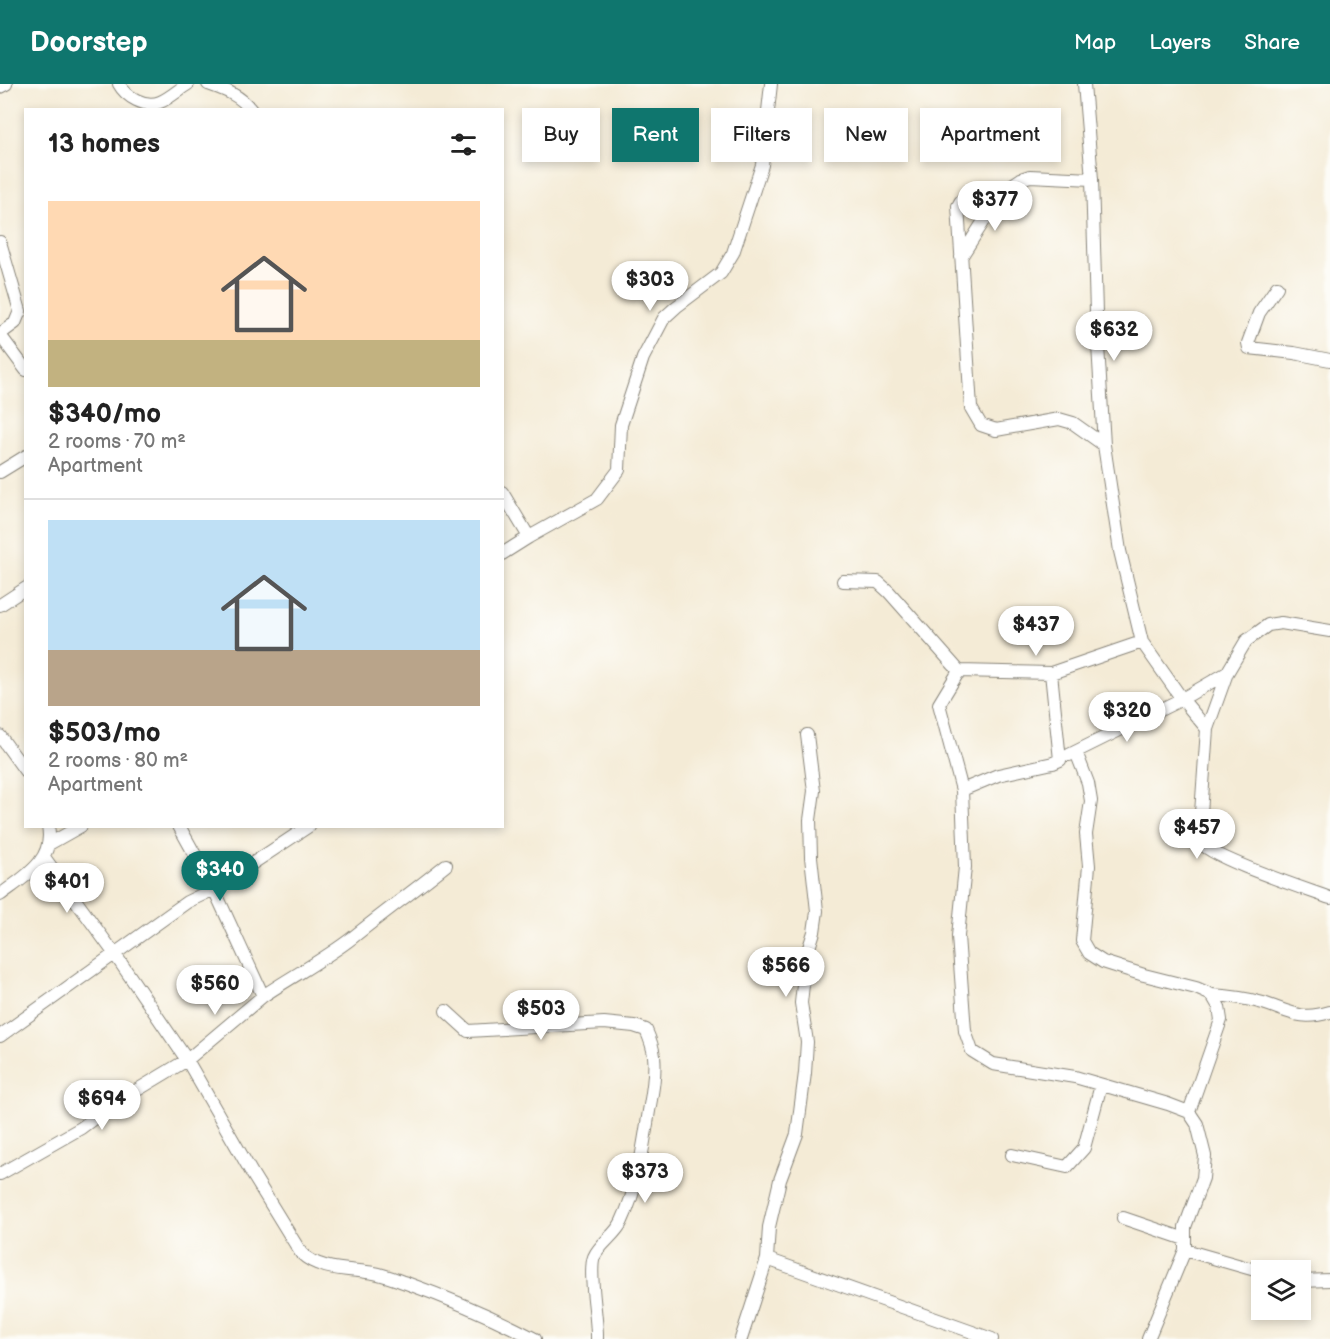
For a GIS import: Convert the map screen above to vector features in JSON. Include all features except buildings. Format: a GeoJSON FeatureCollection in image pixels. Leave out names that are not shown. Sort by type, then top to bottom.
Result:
{"type":"FeatureCollection","features":[{"type":"Feature","properties":{"kind":"street"},"geometry":{"type":"LineString","coordinates":[[0,87],[6,84]]}},
{"type":"Feature","properties":{"kind":"street"},"geometry":{"type":"LineString","coordinates":[[119,84],[132,98],[147,104],[159,102],[188,84]]}},
{"type":"Feature","properties":{"kind":"street"},"geometry":{"type":"LineString","coordinates":[[208,84],[230,91],[250,108]]}},
{"type":"Feature","properties":{"kind":"street"},"geometry":{"type":"LineString","coordinates":[[504,553],[528,537],[597,500],[619,470],[621,425],[643,358],[664,318],[722,273],[733,253],[762,165],[771,84]]}},
{"type":"Feature","properties":{"kind":"street"},"geometry":{"type":"LineString","coordinates":[[1084,84],[1092,179],[1096,312],[1104,445],[1120,551],[1142,642],[1182,699],[1207,729]]}},
{"type":"Feature","properties":{"kind":"street"},"geometry":{"type":"LineString","coordinates":[[1092,179],[1030,176],[1003,190],[969,194],[961,199],[958,206],[971,408],[981,425],[996,430],[1059,419],[1073,423],[1104,445]]}},
{"type":"Feature","properties":{"kind":"street"},"geometry":{"type":"LineString","coordinates":[[961,257],[1003,190]]}},
{"type":"Feature","properties":{"kind":"street"},"geometry":{"type":"LineString","coordinates":[[0,242],[20,311],[15,323],[0,334],[24,367]]}},
{"type":"Feature","properties":{"kind":"street"},"geometry":{"type":"LineString","coordinates":[[1277,287],[1259,313],[1248,348],[1330,360]]}},
{"type":"Feature","properties":{"kind":"street"},"geometry":{"type":"LineString","coordinates":[[0,472],[24,457]]}},
{"type":"Feature","properties":{"kind":"street"},"geometry":{"type":"LineString","coordinates":[[504,495],[528,537]]}},
{"type":"Feature","properties":{"kind":"street"},"geometry":{"type":"LineString","coordinates":[[843,580],[878,582],[959,671],[1052,673],[1142,642]]}},
{"type":"Feature","properties":{"kind":"street"},"geometry":{"type":"LineString","coordinates":[[0,605],[24,589]]}},
{"type":"Feature","properties":{"kind":"street"},"geometry":{"type":"LineString","coordinates":[[1330,630],[1281,623],[1268,625],[1246,641],[1227,673],[1207,729],[1199,841],[1203,846],[1234,861],[1330,898]]}},
{"type":"Feature","properties":{"kind":"street"},"geometry":{"type":"LineString","coordinates":[[959,671],[939,704],[962,790],[965,867],[958,936],[965,1031],[972,1051],[993,1064],[1075,1077],[1189,1112],[1197,1124],[1205,1156],[1203,1178],[1185,1227],[1185,1245],[1149,1339]]}},
{"type":"Feature","properties":{"kind":"street"},"geometry":{"type":"LineString","coordinates":[[1052,673],[1060,760]]}},
{"type":"Feature","properties":{"kind":"street"},"geometry":{"type":"LineString","coordinates":[[962,790],[998,775],[1060,760],[1182,699],[1227,673]]}},
{"type":"Feature","properties":{"kind":"street"},"geometry":{"type":"LineString","coordinates":[[741,1339],[767,1258],[769,1227],[780,1180],[797,1134],[806,1073],[807,1042],[801,1004],[806,957],[814,932],[817,911],[811,857],[810,820],[814,791],[807,735]]}},
{"type":"Feature","properties":{"kind":"street"},"geometry":{"type":"LineString","coordinates":[[0,736],[4,749],[24,770]]}},
{"type":"Feature","properties":{"kind":"street"},"geometry":{"type":"LineString","coordinates":[[1076,752],[1088,783],[1091,801],[1086,834],[1089,866],[1082,941],[1089,953],[1104,962],[1196,988],[1212,995],[1241,997],[1298,1016],[1315,1017],[1330,1012]]}},
{"type":"Feature","properties":{"kind":"street"},"geometry":{"type":"LineString","coordinates":[[0,895],[39,864],[49,844],[48,828]]}},
{"type":"Feature","properties":{"kind":"street"},"geometry":{"type":"LineString","coordinates":[[49,844],[77,828]]}},
{"type":"Feature","properties":{"kind":"street"},"geometry":{"type":"LineString","coordinates":[[181,828],[214,889],[262,996]]}},
{"type":"Feature","properties":{"kind":"street"},"geometry":{"type":"LineString","coordinates":[[0,1036],[186,902],[214,889],[306,828]]}},
{"type":"Feature","properties":{"kind":"street"},"geometry":{"type":"LineString","coordinates":[[44,857],[114,953],[187,1060],[253,1176],[301,1253],[309,1261],[324,1266],[377,1274],[411,1285],[535,1339]]}},
{"type":"Feature","properties":{"kind":"street"},"geometry":{"type":"LineString","coordinates":[[0,1174],[81,1128],[109,1107],[187,1060],[262,996],[351,939],[364,926],[387,912],[446,865]]}},
{"type":"Feature","properties":{"kind":"street"},"geometry":{"type":"LineString","coordinates":[[1189,1112],[1221,1020],[1219,1007],[1212,995]]}},
{"type":"Feature","properties":{"kind":"street"},"geometry":{"type":"LineString","coordinates":[[446,1011],[468,1031],[604,1023],[634,1026],[646,1030],[655,1058],[643,1151],[631,1199],[620,1224],[593,1259],[597,1339]]}},
{"type":"Feature","properties":{"kind":"street"},"geometry":{"type":"LineString","coordinates":[[1012,1155],[1067,1167],[1084,1148],[1101,1085]]}},
{"type":"Feature","properties":{"kind":"street"},"geometry":{"type":"LineString","coordinates":[[1123,1218],[1185,1245],[1251,1268]]}},
{"type":"Feature","properties":{"kind":"street"},"geometry":{"type":"LineString","coordinates":[[767,1258],[992,1339]]}},
{"type":"Feature","properties":{"kind":"street"},"geometry":{"type":"LineString","coordinates":[[1311,1281],[1330,1280]]}}]}
